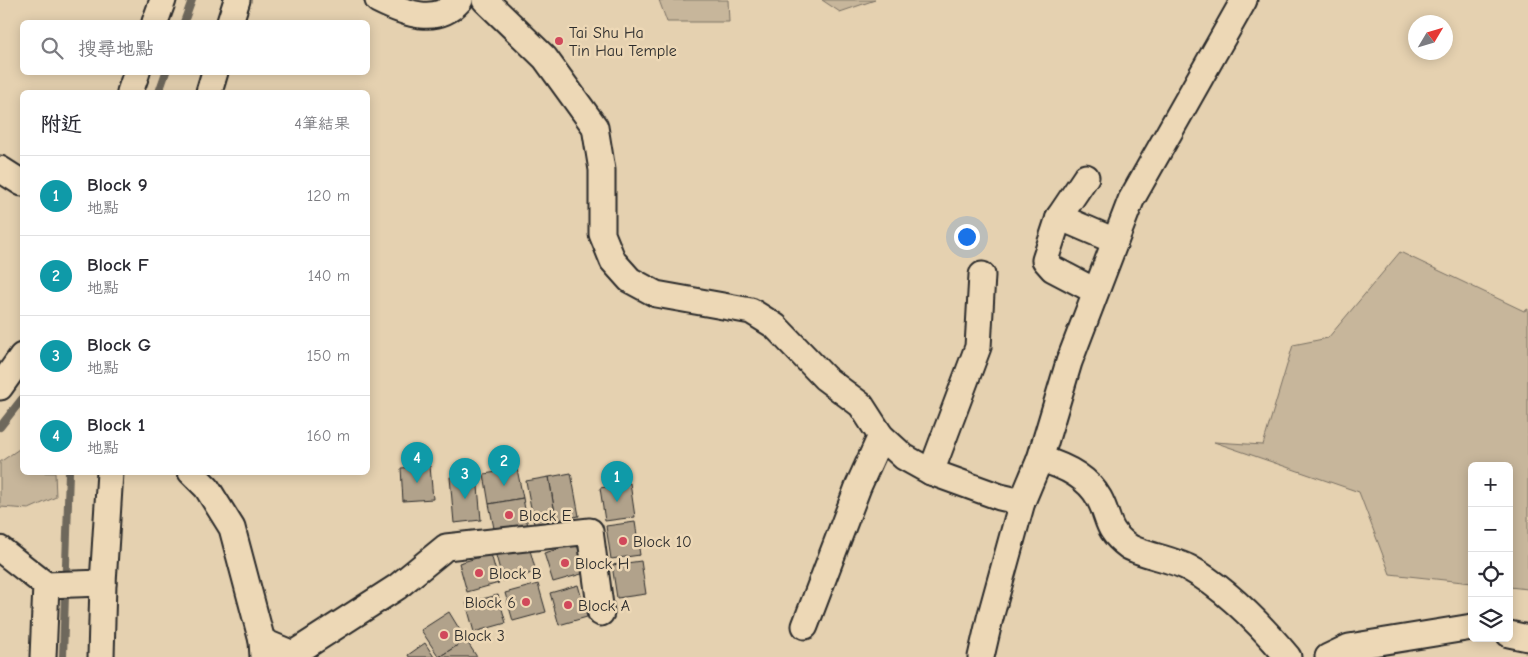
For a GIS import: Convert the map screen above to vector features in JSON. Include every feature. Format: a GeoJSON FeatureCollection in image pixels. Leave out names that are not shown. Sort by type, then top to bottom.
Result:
{"type":"FeatureCollection","features":[{"type":"Feature","properties":{"kind":"street"},"geometry":{"type":"LineString","coordinates":[[156,20],[163,0]]}},
{"type":"Feature","properties":{"kind":"street"},"geometry":{"type":"LineString","coordinates":[[231,20],[237,0]]}},
{"type":"Feature","properties":{"kind":"street"},"geometry":{"type":"LineString","coordinates":[[378,0],[391,7],[431,17],[451,10],[460,0]]}},
{"type":"Feature","properties":{"kind":"street"},"geometry":{"type":"LineString","coordinates":[[485,0],[545,58],[595,127],[602,170],[602,234],[614,261],[630,280],[656,294],[751,311],[781,332],[825,378],[861,405],[881,436],[904,457],[932,472],[1000,497],[1022,502]]}},
{"type":"Feature","properties":{"kind":"street"},"geometry":{"type":"LineString","coordinates":[[982,657],[990,618],[1022,502],[1040,459],[1069,362],[1131,200],[1154,157],[1209,65],[1244,0]]}},
{"type":"Feature","properties":{"kind":"street"},"geometry":{"type":"LineString","coordinates":[[131,90],[136,75]]}},
{"type":"Feature","properties":{"kind":"street"},"geometry":{"type":"LineString","coordinates":[[210,90],[214,75]]}},
{"type":"Feature","properties":{"kind":"street"},"geometry":{"type":"LineString","coordinates":[[0,169],[20,182]]}},
{"type":"Feature","properties":{"kind":"street"},"geometry":{"type":"LineString","coordinates":[[1086,178],[1059,217],[1045,260],[1053,269],[1095,291]]}},
{"type":"Feature","properties":{"kind":"street"},"geometry":{"type":"LineString","coordinates":[[1059,217],[1115,241]]}},
{"type":"Feature","properties":{"kind":"street"},"geometry":{"type":"LineString","coordinates":[[932,472],[978,347],[982,275]]}},
{"type":"Feature","properties":{"kind":"street"},"geometry":{"type":"LineString","coordinates":[[0,386],[20,359]]}},
{"type":"Feature","properties":{"kind":"street"},"geometry":{"type":"LineString","coordinates":[[805,626],[858,486],[881,436]]}},
{"type":"Feature","properties":{"kind":"street"},"geometry":{"type":"LineString","coordinates":[[1040,459],[1060,464],[1084,479],[1099,498],[1106,520],[1114,533],[1129,547],[1160,556],[1189,568],[1264,628],[1288,657]]}},
{"type":"Feature","properties":{"kind":"street"},"geometry":{"type":"LineString","coordinates":[[101,657],[98,583],[110,475]]}},
{"type":"Feature","properties":{"kind":"street"},"geometry":{"type":"LineString","coordinates":[[194,475],[207,488],[232,528],[263,649],[293,654],[397,587],[446,548],[590,530],[601,613]]}},
{"type":"Feature","properties":{"kind":"street"},"geometry":{"type":"LineString","coordinates":[[0,549],[51,585],[98,583]]}},
{"type":"Feature","properties":{"kind":"street"},"geometry":{"type":"LineString","coordinates":[[43,657],[51,585]]}},
{"type":"Feature","properties":{"kind":"street"},"geometry":{"type":"LineString","coordinates":[[1328,657],[1349,647],[1468,628]]}},
{"type":"Feature","properties":{"kind":"street"},"geometry":{"type":"LineString","coordinates":[[1513,635],[1528,638]]}},
{"type":"Feature","properties":{"kind":"shaded area"},"geometry":{"type":"Polygon","coordinates":[[[659,0],[728,0],[729,22],[667,22],[659,0]]]}},
{"type":"Feature","properties":{"kind":"shaded area"},"geometry":{"type":"Polygon","coordinates":[[[822,0],[875,0],[840,12],[822,0]]]}},
{"type":"Feature","properties":{"kind":"shaded area"},"geometry":{"type":"Polygon","coordinates":[[[1400,252],[1524,311],[1528,309],[1528,589],[1513,587],[1513,462],[1468,462],[1468,583],[1390,574],[1359,492],[1214,442],[1263,445],[1293,345],[1328,338],[1400,252]]]}},
{"type":"Feature","properties":{"kind":"shaded area"},"geometry":{"type":"Polygon","coordinates":[[[20,448],[20,475],[55,475],[56,497],[29,509],[0,507],[0,462],[20,448]]]}},
{"type":"Feature","properties":{"kind":"building"},"geometry":{"type":"Polygon","coordinates":[[[430,466],[433,499],[403,501],[401,468],[430,466]]]}},
{"type":"Feature","properties":{"kind":"building"},"geometry":{"type":"Polygon","coordinates":[[[517,469],[523,498],[489,504],[484,474],[517,469]]]}},
{"type":"Feature","properties":{"kind":"building"},"geometry":{"type":"Polygon","coordinates":[[[571,473],[579,516],[556,520],[549,477],[571,473]]]}},
{"type":"Feature","properties":{"kind":"building"},"geometry":{"type":"Polygon","coordinates":[[[477,475],[481,520],[454,523],[450,477],[477,475]]]}},
{"type":"Feature","properties":{"kind":"building"},"geometry":{"type":"Polygon","coordinates":[[[549,477],[556,520],[534,524],[526,481],[549,477]]]}},
{"type":"Feature","properties":{"kind":"building"},"geometry":{"type":"Polygon","coordinates":[[[630,483],[635,517],[605,521],[600,488],[630,483]]]}},
{"type":"Feature","properties":{"kind":"building","name":"Block E"},"geometry":{"type":"Polygon","coordinates":[[[523,498],[528,527],[495,533],[489,504],[523,498]]]}},
{"type":"Feature","properties":{"kind":"building","name":"Block 10"},"geometry":{"type":"Polygon","coordinates":[[[635,522],[640,555],[611,559],[606,526],[635,522]]]}},
{"type":"Feature","properties":{"kind":"building"},"geometry":{"type":"Polygon","coordinates":[[[528,543],[536,572],[503,581],[495,552],[528,543]]]}},
{"type":"Feature","properties":{"kind":"building","name":"Block H"},"geometry":{"type":"Polygon","coordinates":[[[577,544],[585,573],[553,582],[544,553],[577,544]]]}},
{"type":"Feature","properties":{"kind":"building","name":"Block B"},"geometry":{"type":"Polygon","coordinates":[[[491,554],[499,583],[467,592],[459,563],[491,554]]]}},
{"type":"Feature","properties":{"kind":"building"},"geometry":{"type":"Polygon","coordinates":[[[641,561],[646,594],[617,598],[612,565],[641,561]]]}},
{"type":"Feature","properties":{"kind":"building","name":"Block 6"},"geometry":{"type":"Polygon","coordinates":[[[538,584],[546,612],[513,621],[505,593],[538,584]]]}},
{"type":"Feature","properties":{"kind":"building","name":"Block A"},"geometry":{"type":"Polygon","coordinates":[[[578,585],[587,617],[559,625],[550,593],[578,585]]]}},
{"type":"Feature","properties":{"kind":"building"},"geometry":{"type":"Polygon","coordinates":[[[498,595],[506,623],[474,632],[466,603],[498,595]]]}},
{"type":"Feature","properties":{"kind":"building","name":"Block 3"},"geometry":{"type":"Polygon","coordinates":[[[449,612],[466,640],[439,657],[421,630],[449,612]]]}},
{"type":"Feature","properties":{"kind":"building"},"geometry":{"type":"Polygon","coordinates":[[[466,640],[477,657],[439,657],[466,640]]]}},
{"type":"Feature","properties":{"kind":"building"},"geometry":{"type":"Polygon","coordinates":[[[425,643],[434,657],[409,657],[408,655],[425,643]]]}},
{"type":"Feature","properties":{"kind":"waterway"},"geometry":{"type":"LineString","coordinates":[[185,20],[192,0]]}},
{"type":"Feature","properties":{"kind":"waterway"},"geometry":{"type":"LineString","coordinates":[[160,90],[165,75]]}},
{"type":"Feature","properties":{"kind":"waterway"},"geometry":{"type":"LineString","coordinates":[[0,427],[20,402]]}},
{"type":"Feature","properties":{"kind":"waterway"},"geometry":{"type":"LineString","coordinates":[[63,657],[69,475]]}},
{"type":"Feature","properties":{"kind":"place","name":"Tai Shu Ha Tin Hau Temple"},"geometry":{"type":"Point","coordinates":[559,41]}},
{"type":"Feature","properties":{"kind":"place","name":"Block 1"},"geometry":{"type":"Point","coordinates":[417,483]}},
{"type":"Feature","properties":{"kind":"place","name":"Block F"},"geometry":{"type":"Point","coordinates":[504,486]}},
{"type":"Feature","properties":{"kind":"place","name":"Block G"},"geometry":{"type":"Point","coordinates":[465,499]}},
{"type":"Feature","properties":{"kind":"place","name":"Block 9"},"geometry":{"type":"Point","coordinates":[617,502]}},
{"type":"Feature","properties":{"kind":"place","name":"Block E"},"geometry":{"type":"Point","coordinates":[509,515]}},
{"type":"Feature","properties":{"kind":"place","name":"Block 10"},"geometry":{"type":"Point","coordinates":[623,541]}},
{"type":"Feature","properties":{"kind":"place","name":"Block H"},"geometry":{"type":"Point","coordinates":[565,563]}},
{"type":"Feature","properties":{"kind":"place","name":"Block B"},"geometry":{"type":"Point","coordinates":[479,573]}},
{"type":"Feature","properties":{"kind":"place","name":"Block 6"},"geometry":{"type":"Point","coordinates":[526,602]}},
{"type":"Feature","properties":{"kind":"place","name":"Block A"},"geometry":{"type":"Point","coordinates":[568,605]}},
{"type":"Feature","properties":{"kind":"place","name":"Block 3"},"geometry":{"type":"Point","coordinates":[444,635]}}]}
